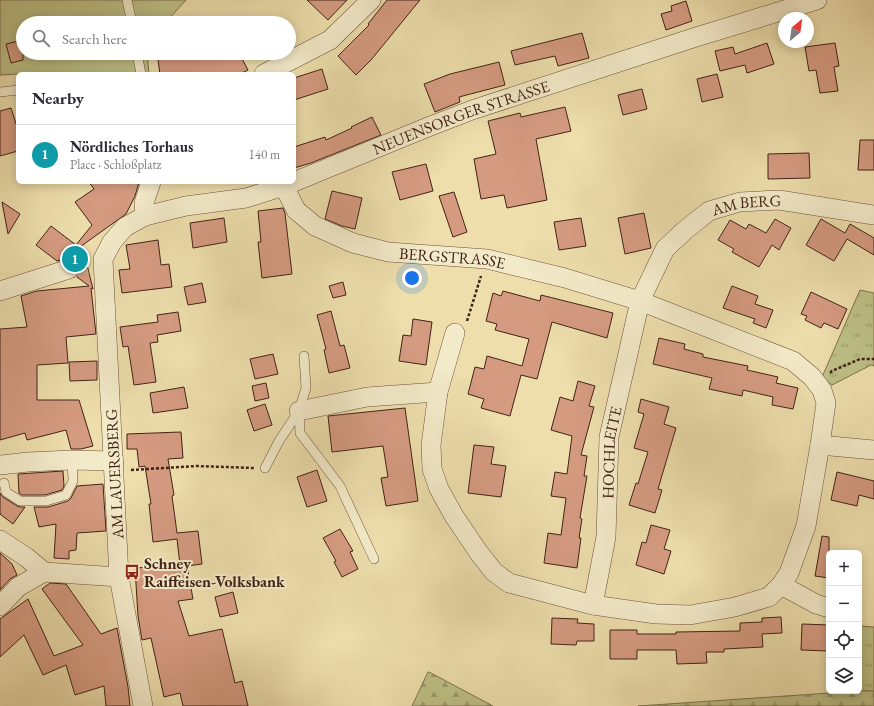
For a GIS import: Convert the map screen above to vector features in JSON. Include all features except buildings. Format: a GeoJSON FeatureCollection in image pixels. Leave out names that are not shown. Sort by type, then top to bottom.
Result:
{"type":"FeatureCollection","features":[{"type":"Feature","properties":{"kind":"street"},"geometry":{"type":"LineString","coordinates":[[296,58],[330,40],[370,0]]}},
{"type":"Feature","properties":{"kind":"street","name":"NEUENSORGER STRASSE"},"geometry":{"type":"LineString","coordinates":[[296,181],[472,110],[693,38],[817,0]]}},
{"type":"Feature","properties":{"kind":"street"},"geometry":{"type":"LineString","coordinates":[[268,72],[291,60]]}},
{"type":"Feature","properties":{"kind":"street"},"geometry":{"type":"LineString","coordinates":[[145,216],[144,203],[150,184]]}},
{"type":"Feature","properties":{"kind":"street","name":"NEUENSORGER STRASSE"},"geometry":{"type":"LineString","coordinates":[[93,258],[125,227],[145,216],[186,206],[246,198],[289,184]]}},
{"type":"Feature","properties":{"kind":"street","name":"BERGSTRASSE"},"geometry":{"type":"LineString","coordinates":[[284,186],[296,210],[315,226],[353,243],[388,252],[487,259],[565,278],[640,301],[793,361],[812,377],[819,386]]}},
{"type":"Feature","properties":{"kind":"street","name":"AM BERG"},"geometry":{"type":"LineString","coordinates":[[640,301],[666,249],[684,231],[709,211],[740,202],[780,200],[874,215]]}},
{"type":"Feature","properties":{"kind":"street"},"geometry":{"type":"LineString","coordinates":[[0,291],[93,258]]}},
{"type":"Feature","properties":{"kind":"street","name":"AM LAUERSBERG"},"geometry":{"type":"LineString","coordinates":[[93,258],[122,466],[119,577],[143,706]]}},
{"type":"Feature","properties":{"kind":"street","name":"HOCHLEITE"},"geometry":{"type":"LineString","coordinates":[[593,605],[606,537],[609,437],[640,301]]}},
{"type":"Feature","properties":{"kind":"street"},"geometry":{"type":"LineString","coordinates":[[455,333],[438,392],[431,445],[432,469],[440,489],[454,516],[479,554],[494,572],[509,583],[593,605],[656,614],[690,616],[735,607],[769,597],[781,585],[789,573],[806,526],[826,403],[822,390],[819,386]]}},
{"type":"Feature","properties":{"kind":"street"},"geometry":{"type":"LineString","coordinates":[[299,411],[367,397],[438,392]]}},
{"type":"Feature","properties":{"kind":"street"},"geometry":{"type":"LineString","coordinates":[[820,444],[874,450]]}},
{"type":"Feature","properties":{"kind":"street"},"geometry":{"type":"LineString","coordinates":[[2,474],[28,462],[72,460],[122,466]]}},
{"type":"Feature","properties":{"kind":"street"},"geometry":{"type":"LineString","coordinates":[[0,540],[26,557],[44,572]]}},
{"type":"Feature","properties":{"kind":"street"},"geometry":{"type":"LineString","coordinates":[[0,606],[18,587],[44,572],[119,577]]}},
{"type":"Feature","properties":{"kind":"street"},"geometry":{"type":"LineString","coordinates":[[781,585],[816,604],[826,607]]}},
{"type":"Feature","properties":{"kind":"lane"},"geometry":{"type":"LineString","coordinates":[[127,0],[130,16]]}},
{"type":"Feature","properties":{"kind":"lane"},"geometry":{"type":"LineString","coordinates":[[138,60],[141,72]]}},
{"type":"Feature","properties":{"kind":"lane"},"geometry":{"type":"LineString","coordinates":[[0,92],[16,90]]}},
{"type":"Feature","properties":{"kind":"lane"},"geometry":{"type":"LineString","coordinates":[[265,468],[279,441],[299,411],[306,388],[304,356]]}},
{"type":"Feature","properties":{"kind":"lane"},"geometry":{"type":"LineString","coordinates":[[299,411],[300,434],[340,486],[374,559]]}},
{"type":"Feature","properties":{"kind":"lane"},"geometry":{"type":"LineString","coordinates":[[2,474],[6,492],[20,500],[46,501],[66,495],[73,481],[72,460]]}},
{"type":"Feature","properties":{"kind":"path"},"geometry":{"type":"LineString","coordinates":[[455,333],[464,329],[487,259]]}},
{"type":"Feature","properties":{"kind":"path"},"geometry":{"type":"LineString","coordinates":[[819,386],[832,371],[860,359],[874,359]]}},
{"type":"Feature","properties":{"kind":"path"},"geometry":{"type":"LineString","coordinates":[[122,466],[196,466],[239,468]]}},
{"type":"Feature","properties":{"kind":"green space"},"geometry":{"type":"Polygon","coordinates":[[[0,0],[186,0],[171,16],[16,16],[16,60],[148,60],[149,72],[16,72],[16,74],[0,75],[0,0]]]}},
{"type":"Feature","properties":{"kind":"green space"},"geometry":{"type":"Polygon","coordinates":[[[860,290],[874,293],[874,366],[871,365],[832,385],[822,377],[860,290]]]}},
{"type":"Feature","properties":{"kind":"green space"},"geometry":{"type":"Polygon","coordinates":[[[862,626],[874,627],[874,691],[862,691],[862,626]]]}},
{"type":"Feature","properties":{"kind":"green space"},"geometry":{"type":"Polygon","coordinates":[[[429,672],[493,706],[412,706],[429,672]]]}},
{"type":"Feature","properties":{"kind":"green space"},"geometry":{"type":"Polygon","coordinates":[[[862,691],[874,691],[874,706],[638,706],[826,693],[862,694],[862,691]]]}},
{"type":"Feature","properties":{"kind":"tunnel"},"geometry":{"type":"LineString","coordinates":[[69,269],[86,264]]}},
{"type":"Feature","properties":{"kind":"place","name":"Nördliches Torhaus"},"geometry":{"type":"Point","coordinates":[75,259]}},
{"type":"Feature","properties":{"kind":"place","name":"Schney Raiffeisen-Volksbank"},"geometry":{"type":"Point","coordinates":[132,572]}}]}
